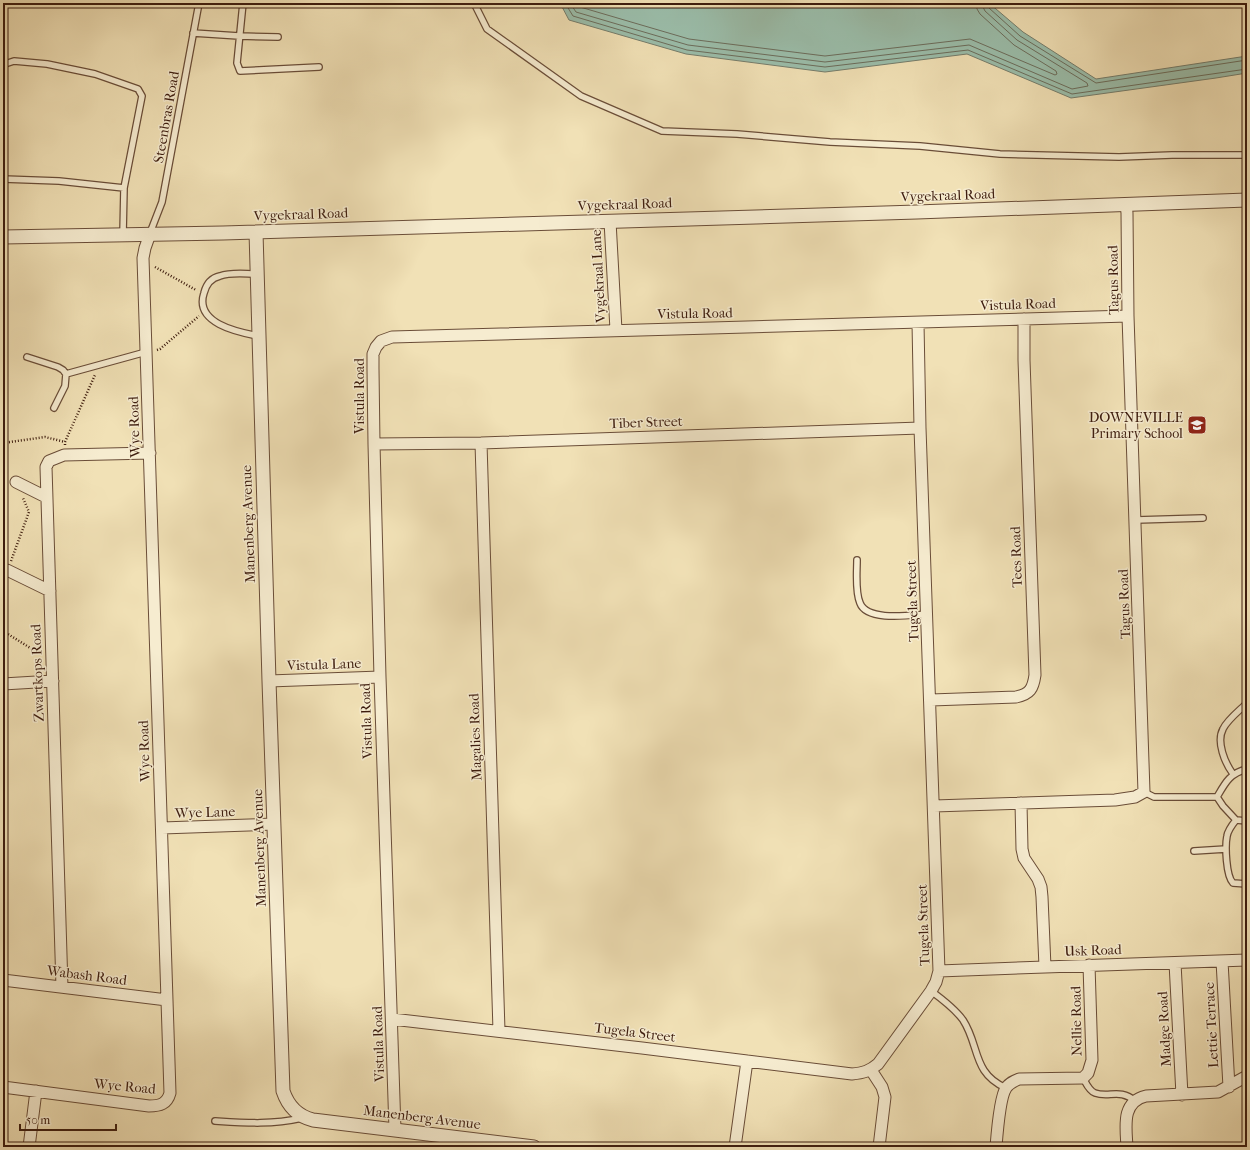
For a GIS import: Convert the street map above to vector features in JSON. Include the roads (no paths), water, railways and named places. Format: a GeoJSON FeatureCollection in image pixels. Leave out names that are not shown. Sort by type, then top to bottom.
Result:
{"type":"FeatureCollection","features":[{"type":"Feature","properties":{"kind":"street","name":"Vygekraal Road"},"geometry":{"type":"LineString","coordinates":[[3,237],[256,232],[610,220],[917,212],[1247,200]]}},
{"type":"Feature","properties":{"kind":"street","name":"Tagus Road"},"geometry":{"type":"LineString","coordinates":[[1126,204],[1128,316],[1144,792]]}},
{"type":"Feature","properties":{"kind":"street","name":"Vygekraal Lane"},"geometry":{"type":"LineString","coordinates":[[610,220],[616,330]]}},
{"type":"Feature","properties":{"kind":"street","name":"Manenberg Avenue"},"geometry":{"type":"LineString","coordinates":[[256,232],[282,1091],[291,1107],[298,1114],[313,1120],[395,1130],[471,1143],[534,1147]]}},
{"type":"Feature","properties":{"kind":"street","name":"Wye Road"},"geometry":{"type":"LineString","coordinates":[[3,1087],[149,1106],[162,1105],[166,1102],[170,1093],[143,258],[150,234]]}},
{"type":"Feature","properties":{"kind":"street","name":"Vistula Road"},"geometry":{"type":"LineString","coordinates":[[395,1130],[374,444],[374,354],[376,347],[381,342],[392,337],[1128,316]]}},
{"type":"Feature","properties":{"kind":"street","name":"Tees Road"},"geometry":{"type":"LineString","coordinates":[[931,700],[1016,697],[1025,695],[1031,690],[1034,682],[1024,319]]}},
{"type":"Feature","properties":{"kind":"street","name":"Tugela Street"},"geometry":{"type":"LineString","coordinates":[[392,1019],[852,1074],[863,1073],[871,1070],[878,1064],[931,991],[936,982],[939,971],[928,614],[920,428],[918,323]]}},
{"type":"Feature","properties":{"kind":"street","name":"Tiber Street"},"geometry":{"type":"LineString","coordinates":[[374,444],[481,443],[920,428]]}},
{"type":"Feature","properties":{"kind":"street","name":"Magalies Road"},"geometry":{"type":"LineString","coordinates":[[481,443],[499,1031]]}},
{"type":"Feature","properties":{"kind":"street","name":"Zwartkops Road"},"geometry":{"type":"LineString","coordinates":[[62,987],[46,469],[47,464],[50,461],[64,455],[150,453]]}},
{"type":"Feature","properties":{"kind":"street"},"geometry":{"type":"LineString","coordinates":[[16,482],[46,497]]}},
{"type":"Feature","properties":{"kind":"street"},"geometry":{"type":"LineString","coordinates":[[8,570],[50,591]]}},
{"type":"Feature","properties":{"kind":"street","name":"Vistula Lane"},"geometry":{"type":"LineString","coordinates":[[269,681],[380,678]]}},
{"type":"Feature","properties":{"kind":"street"},"geometry":{"type":"LineString","coordinates":[[3,684],[53,681]]}},
{"type":"Feature","properties":{"kind":"street"},"geometry":{"type":"LineString","coordinates":[[934,806],[1115,800],[1135,796],[1144,792]]}},
{"type":"Feature","properties":{"kind":"street"},"geometry":{"type":"LineString","coordinates":[[1021,803],[1022,849],[1024,858],[1038,879],[1041,887],[1045,967]]}},
{"type":"Feature","properties":{"kind":"street","name":"Wye Lane"},"geometry":{"type":"LineString","coordinates":[[162,828],[274,824]]}},
{"type":"Feature","properties":{"kind":"street","name":"Usk Road"},"geometry":{"type":"LineString","coordinates":[[939,971],[1247,960]]}},
{"type":"Feature","properties":{"kind":"street","name":"Lettie Terrace"},"geometry":{"type":"LineString","coordinates":[[1222,961],[1229,1087]]}},
{"type":"Feature","properties":{"kind":"street","name":"Madge Road"},"geometry":{"type":"LineString","coordinates":[[1175,962],[1182,1095]]}},
{"type":"Feature","properties":{"kind":"street","name":"Nellie Road"},"geometry":{"type":"LineString","coordinates":[[1083,1078],[1088,1073],[1092,1060],[1089,965]]}},
{"type":"Feature","properties":{"kind":"street","name":"Wabash Road"},"geometry":{"type":"LineString","coordinates":[[3,980],[166,1000]]}},
{"type":"Feature","properties":{"kind":"street"},"geometry":{"type":"LineString","coordinates":[[735,1147],[746,1061]]}},
{"type":"Feature","properties":{"kind":"street"},"geometry":{"type":"LineString","coordinates":[[871,1070],[882,1087],[885,1098],[879,1147]]}},
{"type":"Feature","properties":{"kind":"street"},"geometry":{"type":"LineString","coordinates":[[1127,1147],[1126,1117],[1130,1107],[1140,1098],[1146,1096],[1218,1092],[1247,1076]]}},
{"type":"Feature","properties":{"kind":"street"},"geometry":{"type":"LineString","coordinates":[[996,1147],[1002,1097],[1006,1088],[1011,1083],[1019,1080],[1083,1078]]}},
{"type":"Feature","properties":{"kind":"street"},"geometry":{"type":"LineString","coordinates":[[30,1147],[36,1091]]}},
{"type":"Feature","properties":{"kind":"lane","name":"Steenbras Road"},"geometry":{"type":"LineString","coordinates":[[150,234],[162,202],[199,3]]}},
{"type":"Feature","properties":{"kind":"lane"},"geometry":{"type":"LineString","coordinates":[[243,3],[237,63],[240,71],[319,67]]}},
{"type":"Feature","properties":{"kind":"lane"},"geometry":{"type":"LineString","coordinates":[[474,3],[487,29],[581,96],[662,132],[737,134],[830,142],[920,146],[1000,154],[1120,157],[1172,154],[1247,155]]}},
{"type":"Feature","properties":{"kind":"lane"},"geometry":{"type":"LineString","coordinates":[[193,33],[278,37]]}},
{"type":"Feature","properties":{"kind":"lane"},"geometry":{"type":"LineString","coordinates":[[3,71],[5,64],[14,61],[47,64],[96,74],[138,89],[142,96],[124,188],[123,234]]}},
{"type":"Feature","properties":{"kind":"lane"},"geometry":{"type":"LineString","coordinates":[[3,178],[59,181],[124,188]]}},
{"type":"Feature","properties":{"kind":"lane"},"geometry":{"type":"LineString","coordinates":[[257,274],[220,276],[212,279],[207,285],[203,294],[202,303],[204,312],[217,323],[234,332],[259,336]]}},
{"type":"Feature","properties":{"kind":"lane"},"geometry":{"type":"LineString","coordinates":[[66,374],[146,352]]}},
{"type":"Feature","properties":{"kind":"lane"},"geometry":{"type":"LineString","coordinates":[[27,357],[58,368],[66,374]]}},
{"type":"Feature","properties":{"kind":"lane"},"geometry":{"type":"LineString","coordinates":[[54,408],[65,386],[66,374]]}},
{"type":"Feature","properties":{"kind":"lane"},"geometry":{"type":"LineString","coordinates":[[1136,520],[1203,518]]}},
{"type":"Feature","properties":{"kind":"lane"},"geometry":{"type":"LineString","coordinates":[[857,560],[858,596],[860,604],[867,612],[881,616],[928,614]]}},
{"type":"Feature","properties":{"kind":"lane"},"geometry":{"type":"LineString","coordinates":[[1233,774],[1225,761],[1221,743],[1222,733],[1225,726],[1247,703]]}},
{"type":"Feature","properties":{"kind":"lane"},"geometry":{"type":"LineString","coordinates":[[1216,797],[1224,784],[1233,774],[1247,769]]}},
{"type":"Feature","properties":{"kind":"lane"},"geometry":{"type":"LineString","coordinates":[[1144,792],[1154,797],[1216,797]]}},
{"type":"Feature","properties":{"kind":"lane"},"geometry":{"type":"LineString","coordinates":[[1216,797],[1236,820],[1247,821]]}},
{"type":"Feature","properties":{"kind":"lane"},"geometry":{"type":"LineString","coordinates":[[1236,820],[1228,831],[1226,837],[1229,876],[1231,881],[1236,884],[1247,884]]}},
{"type":"Feature","properties":{"kind":"lane"},"geometry":{"type":"LineString","coordinates":[[1194,851],[1226,849]]}},
{"type":"Feature","properties":{"kind":"lane"},"geometry":{"type":"LineString","coordinates":[[931,991],[943,1000],[963,1020],[970,1034],[980,1064],[990,1080],[1006,1088]]}},
{"type":"Feature","properties":{"kind":"lane"},"geometry":{"type":"LineString","coordinates":[[1083,1078],[1087,1086],[1095,1093],[1127,1095],[1136,1101]]}},
{"type":"Feature","properties":{"kind":"lane"},"geometry":{"type":"LineString","coordinates":[[215,1121],[267,1124],[305,1118]]}},
{"type":"Feature","properties":{"kind":"water"},"geometry":{"type":"Polygon","coordinates":[[[560,3],[989,3],[1023,32],[1096,79],[1247,56],[1247,73],[1071,98],[967,54],[825,72],[686,54],[569,20],[560,3]]]}},
{"type":"Feature","properties":{"kind":"place","name":"DOWNEVILLE Primary School"},"geometry":{"type":"Point","coordinates":[1197,425]}}]}
